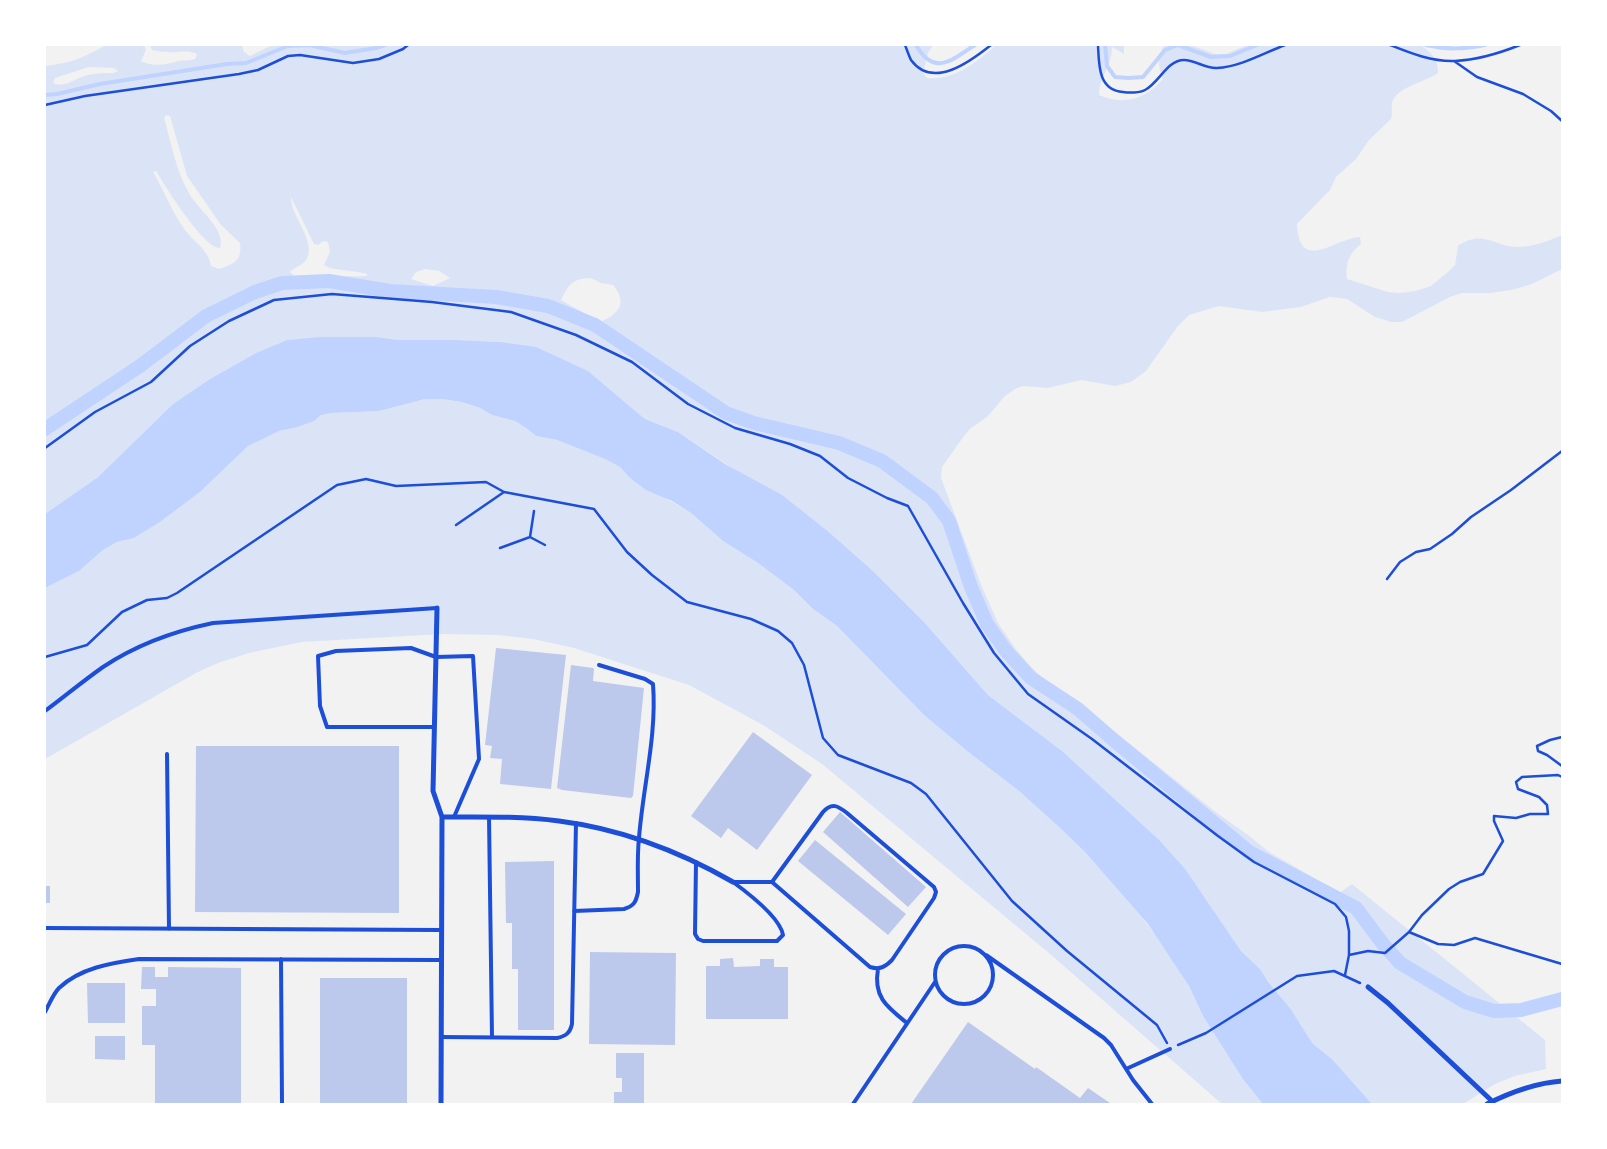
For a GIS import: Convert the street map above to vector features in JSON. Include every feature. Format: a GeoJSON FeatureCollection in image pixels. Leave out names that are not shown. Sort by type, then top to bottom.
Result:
{"type":"FeatureCollection","features":[{"type":"Feature","properties":{"kind":"street"},"geometry":{"type":"LineString","coordinates":[[437,608],[433,791],[442,817],[441,1104]]}},
{"type":"Feature","properties":{"kind":"street"},"geometry":{"type":"LineString","coordinates":[[442,817],[523,818],[597,827],[639,838],[672,851],[733,882]]}},
{"type":"Feature","properties":{"kind":"street"},"geometry":{"type":"LineString","coordinates":[[1368,987],[1388,1003],[1490,1103],[1510,1093],[1562,1081]]}},
{"type":"Feature","properties":{"kind":"lane"},"geometry":{"type":"LineString","coordinates":[[45,711],[104,666],[148,642],[190,628],[213,623],[437,608]]}},
{"type":"Feature","properties":{"kind":"lane"},"geometry":{"type":"LineString","coordinates":[[434,727],[327,727],[320,706],[318,656],[336,651],[411,648],[436,657],[473,656],[479,759],[454,817]]}},
{"type":"Feature","properties":{"kind":"lane"},"geometry":{"type":"LineString","coordinates":[[574,911],[632,907],[637,900],[638,892],[639,838],[655,707],[654,684],[645,679],[599,665]]}},
{"type":"Feature","properties":{"kind":"lane"},"geometry":{"type":"LineString","coordinates":[[167,754],[168,929]]}},
{"type":"Feature","properties":{"kind":"lane"},"geometry":{"type":"LineString","coordinates":[[733,882],[772,882],[870,967],[878,969],[886,966],[892,960],[934,898],[936,892],[934,887],[848,813],[838,806],[832,805],[828,807],[772,882]]}},
{"type":"Feature","properties":{"kind":"lane"},"geometry":{"type":"LineString","coordinates":[[490,817],[492,1038]]}},
{"type":"Feature","properties":{"kind":"lane"},"geometry":{"type":"LineString","coordinates":[[441,1037],[557,1038],[564,1036],[570,1031],[572,1024],[576,823]]}},
{"type":"Feature","properties":{"kind":"lane"},"geometry":{"type":"LineString","coordinates":[[696,862],[695,934],[698,939],[703,941],[777,941],[783,935],[782,927],[754,897],[733,882]]}},
{"type":"Feature","properties":{"kind":"lane"},"geometry":{"type":"LineString","coordinates":[[45,928],[441,930]]}},
{"type":"Feature","properties":{"kind":"lane"},"geometry":{"type":"LineString","coordinates":[[986,956],[992,965],[993,977],[990,990],[980,999],[965,1004],[954,1003],[941,994],[934,975],[940,958],[948,950],[955,947],[977,948],[1096,1031],[1111,1045],[1152,1104]]}},
{"type":"Feature","properties":{"kind":"lane"},"geometry":{"type":"LineString","coordinates":[[45,1012],[58,989],[96,967],[116,962],[139,959],[441,960]]}},
{"type":"Feature","properties":{"kind":"lane"},"geometry":{"type":"LineString","coordinates":[[281,959],[282,1104]]}},
{"type":"Feature","properties":{"kind":"lane"},"geometry":{"type":"LineString","coordinates":[[878,969],[877,990],[889,1009],[907,1023]]}},
{"type":"Feature","properties":{"kind":"lane"},"geometry":{"type":"LineString","coordinates":[[852,1104],[935,981]]}},
{"type":"Feature","properties":{"kind":"lane"},"geometry":{"type":"LineString","coordinates":[[1126,1068],[1170,1049]]}},
{"type":"Feature","properties":{"kind":"path"},"geometry":{"type":"LineString","coordinates":[[45,105],[85,96],[240,74],[258,70],[288,56],[300,55],[353,63],[379,59],[408,45]]}},
{"type":"Feature","properties":{"kind":"path"},"geometry":{"type":"LineString","coordinates":[[906,45],[911,60],[921,69],[931,73],[950,70],[970,62],[991,45]]}},
{"type":"Feature","properties":{"kind":"path"},"geometry":{"type":"LineString","coordinates":[[1098,45],[1099,69],[1106,85],[1114,92],[1128,93],[1145,90],[1172,64],[1184,60],[1215,69],[1235,65],[1285,45]]}},
{"type":"Feature","properties":{"kind":"path"},"geometry":{"type":"LineString","coordinates":[[1390,45],[1412,54],[1454,61],[1476,58],[1520,45]]}},
{"type":"Feature","properties":{"kind":"path"},"geometry":{"type":"LineString","coordinates":[[1454,61],[1477,77],[1523,94],[1551,111],[1562,121]]}},
{"type":"Feature","properties":{"kind":"path"},"geometry":{"type":"LineString","coordinates":[[45,448],[95,412],[151,382],[190,346],[229,321],[274,300],[332,294],[442,303],[511,312],[576,335],[632,362],[688,404],[735,428],[790,444],[820,456],[848,478],[887,498],[908,506],[963,603],[994,653],[1028,694],[1092,739],[1254,862],[1335,904],[1346,917],[1349,955],[1344,975]]}},
{"type":"Feature","properties":{"kind":"path"},"geometry":{"type":"LineString","coordinates":[[1387,579],[1400,562],[1416,552],[1430,549],[1452,534],[1471,516],[1511,490],[1562,451]]}},
{"type":"Feature","properties":{"kind":"path"},"geometry":{"type":"LineString","coordinates":[[45,657],[87,646],[122,612],[147,600],[167,598],[177,593],[337,485],[366,479],[396,486],[486,482],[504,492],[594,510],[626,552],[687,602],[751,619],[778,631],[792,643],[804,665],[824,738],[838,755],[911,783],[926,794],[1012,902],[1067,951],[1157,1025],[1170,1049],[1206,1033],[1297,976],[1334,971],[1368,987]]}},
{"type":"Feature","properties":{"kind":"path"},"geometry":{"type":"LineString","coordinates":[[456,525],[504,492]]}},
{"type":"Feature","properties":{"kind":"path"},"geometry":{"type":"LineString","coordinates":[[530,537],[534,511]]}},
{"type":"Feature","properties":{"kind":"path"},"geometry":{"type":"LineString","coordinates":[[500,548],[530,537],[545,545]]}},
{"type":"Feature","properties":{"kind":"path"},"geometry":{"type":"LineString","coordinates":[[1562,737],[1537,746],[1538,751],[1562,766]]}},
{"type":"Feature","properties":{"kind":"path"},"geometry":{"type":"LineString","coordinates":[[1349,955],[1368,951],[1385,952],[1409,932],[1422,915],[1449,889],[1460,882],[1482,874],[1503,840],[1494,821],[1494,816],[1516,818],[1530,814],[1548,814],[1547,805],[1539,797],[1518,789],[1516,782],[1522,777],[1558,775],[1562,777]]}},
{"type":"Feature","properties":{"kind":"path"},"geometry":{"type":"LineString","coordinates":[[1409,932],[1438,944],[1454,945],[1475,938],[1562,964]]}},
{"type":"Feature","properties":{"kind":"shaded area"},"geometry":{"type":"Polygon","coordinates":[[[106,45],[144,45],[146,50],[141,61],[159,65],[195,59],[197,54],[152,50],[150,45],[244,45],[242,47],[244,52],[250,56],[272,45],[933,45],[928,53],[923,73],[927,78],[937,78],[963,70],[994,47],[984,45],[1124,45],[1124,54],[1112,47],[1099,95],[1117,100],[1126,100],[1142,96],[1163,79],[1159,62],[1164,45],[1191,45],[1215,54],[1226,54],[1247,45],[1421,45],[1435,60],[1438,73],[1405,89],[1395,97],[1392,103],[1391,119],[1369,140],[1356,159],[1336,177],[1330,190],[1297,224],[1299,239],[1304,248],[1312,251],[1321,250],[1360,237],[1361,244],[1353,251],[1349,259],[1347,279],[1388,292],[1400,293],[1431,286],[1455,265],[1458,246],[1474,239],[1523,247],[1535,245],[1562,235],[1562,269],[1532,284],[1511,290],[1490,293],[1462,293],[1450,297],[1402,322],[1391,322],[1375,317],[1347,299],[1330,297],[1301,307],[1262,312],[1219,306],[1189,315],[1178,326],[1146,371],[1131,382],[1115,386],[1081,380],[1048,388],[1023,386],[1015,389],[1005,396],[987,417],[970,429],[964,436],[942,467],[941,478],[982,587],[998,623],[1030,666],[1050,685],[1091,713],[1269,852],[1330,887],[1335,896],[1352,884],[1545,1040],[1546,1069],[1515,1076],[1495,1084],[1463,1104],[1372,1104],[1332,1059],[1313,1044],[1290,1008],[1260,969],[1241,951],[1186,870],[1062,751],[988,695],[924,622],[874,572],[830,533],[678,432],[645,419],[588,371],[500,342],[399,340],[376,337],[287,340],[256,353],[210,379],[173,404],[98,477],[45,514],[45,66],[83,57],[106,45]],[[89,67],[55,78],[53,83],[62,85],[88,75],[118,71],[114,68],[89,67]],[[166,115],[164,118],[177,165],[185,185],[189,194],[217,230],[221,242],[220,248],[213,246],[195,228],[156,171],[153,172],[175,214],[185,230],[206,253],[211,266],[219,269],[229,265],[240,254],[240,243],[221,225],[187,176],[170,116],[166,115]],[[291,197],[292,204],[306,237],[309,253],[305,262],[290,272],[298,279],[367,276],[367,274],[324,265],[330,252],[328,242],[323,241],[318,245],[314,244],[291,197]],[[425,269],[416,272],[411,279],[433,286],[450,278],[439,271],[425,269]],[[591,278],[579,280],[569,286],[561,300],[600,322],[616,312],[619,307],[620,297],[613,285],[601,283],[591,278]]]}},
{"type":"Feature","properties":{"kind":"shaded area"},"geometry":{"type":"Polygon","coordinates":[[[425,399],[462,402],[480,408],[492,415],[515,421],[536,436],[557,440],[620,467],[629,477],[691,513],[723,541],[758,563],[794,590],[813,609],[837,626],[924,715],[1019,791],[1059,827],[1086,853],[1128,899],[1167,950],[1189,986],[1203,1016],[1263,1104],[1222,1104],[1050,954],[822,764],[763,725],[689,685],[574,648],[533,639],[497,635],[442,634],[302,642],[249,653],[218,663],[196,673],[45,759],[45,588],[79,571],[103,550],[117,542],[134,538],[160,522],[200,492],[248,446],[265,437],[314,421],[321,415],[379,411],[425,399]]]}},
{"type":"Feature","properties":{"kind":"water"},"geometry":{"type":"Polygon","coordinates":[[[321,337],[376,337],[399,340],[500,342],[536,347],[588,371],[645,419],[678,432],[725,464],[782,495],[830,533],[874,572],[924,622],[988,695],[1062,751],[1159,840],[1186,870],[1241,951],[1260,969],[1290,1008],[1313,1044],[1332,1059],[1372,1104],[1263,1104],[1243,1079],[1203,1016],[1189,986],[1148,924],[1086,853],[1059,827],[1019,791],[924,715],[837,626],[813,609],[794,590],[758,563],[723,541],[691,513],[672,501],[646,490],[629,477],[620,467],[557,440],[536,436],[515,421],[492,415],[480,408],[462,402],[442,399],[425,399],[379,411],[321,415],[314,421],[279,431],[248,446],[200,492],[160,522],[134,538],[117,542],[103,550],[79,571],[45,588],[45,514],[98,477],[173,404],[210,379],[256,353],[287,340],[321,337]]]}},
{"type":"Feature","properties":{"kind":"building"},"geometry":{"type":"Polygon","coordinates":[[[496,648],[566,655],[551,789],[500,784],[502,759],[490,758],[492,746],[485,745],[496,648]]]}},
{"type":"Feature","properties":{"kind":"building"},"geometry":{"type":"Polygon","coordinates":[[[571,665],[593,668],[593,681],[644,688],[633,796],[631,798],[557,788],[571,665]]]}},
{"type":"Feature","properties":{"kind":"building"},"geometry":{"type":"Polygon","coordinates":[[[753,732],[812,775],[757,850],[728,828],[721,838],[691,816],[753,732]]]}},
{"type":"Feature","properties":{"kind":"building"},"geometry":{"type":"Polygon","coordinates":[[[196,746],[399,746],[399,913],[195,912],[196,746]]]}},
{"type":"Feature","properties":{"kind":"building"},"geometry":{"type":"Polygon","coordinates":[[[840,812],[926,887],[908,907],[823,832],[840,812]]]}},
{"type":"Feature","properties":{"kind":"building"},"geometry":{"type":"Polygon","coordinates":[[[815,840],[906,914],[888,935],[798,861],[815,840]]]}},
{"type":"Feature","properties":{"kind":"building"},"geometry":{"type":"Polygon","coordinates":[[[554,861],[554,1030],[518,1030],[518,969],[512,969],[512,923],[506,923],[505,862],[554,861]]]}},
{"type":"Feature","properties":{"kind":"building"},"geometry":{"type":"Polygon","coordinates":[[[45,886],[50,886],[50,903],[45,903],[45,886]]]}},
{"type":"Feature","properties":{"kind":"building"},"geometry":{"type":"Polygon","coordinates":[[[590,952],[676,953],[675,1045],[589,1044],[590,952]]]}},
{"type":"Feature","properties":{"kind":"building"},"geometry":{"type":"Polygon","coordinates":[[[733,958],[734,967],[760,966],[760,959],[774,959],[774,967],[788,967],[788,1019],[706,1019],[706,966],[720,966],[720,959],[733,958]]]}},
{"type":"Feature","properties":{"kind":"building"},"geometry":{"type":"Polygon","coordinates":[[[142,967],[155,967],[155,977],[168,977],[168,967],[241,968],[241,1104],[155,1104],[155,1045],[142,1045],[142,1006],[156,1006],[156,989],[141,989],[142,967]]]}},
{"type":"Feature","properties":{"kind":"building"},"geometry":{"type":"Polygon","coordinates":[[[320,978],[407,978],[407,1104],[320,1104],[320,978]]]}},
{"type":"Feature","properties":{"kind":"building"},"geometry":{"type":"Polygon","coordinates":[[[87,983],[125,983],[125,1023],[88,1023],[87,983]]]}},
{"type":"Feature","properties":{"kind":"building"},"geometry":{"type":"Polygon","coordinates":[[[968,1022],[1080,1098],[1088,1088],[1110,1103],[911,1104],[968,1022]]]}},
{"type":"Feature","properties":{"kind":"building"},"geometry":{"type":"Polygon","coordinates":[[[95,1036],[125,1036],[125,1060],[95,1059],[95,1036]]]}},
{"type":"Feature","properties":{"kind":"building"},"geometry":{"type":"Polygon","coordinates":[[[616,1053],[644,1053],[644,1104],[614,1104],[614,1092],[622,1092],[622,1078],[616,1078],[616,1053]]]}},
{"type":"Feature","properties":{"kind":"waterway"},"geometry":{"type":"LineString","coordinates":[[45,95],[100,84],[227,64],[246,63],[288,46],[309,45],[345,53],[385,45]]}},
{"type":"Feature","properties":{"kind":"waterway"},"geometry":{"type":"LineString","coordinates":[[916,45],[923,55],[930,61],[937,63],[951,60],[975,45]]}},
{"type":"Feature","properties":{"kind":"waterway"},"geometry":{"type":"LineString","coordinates":[[1105,45],[1107,66],[1115,77],[1129,78],[1143,77],[1165,50],[1178,45],[1211,57],[1230,56],[1257,45]]}},
{"type":"Feature","properties":{"kind":"waterway"},"geometry":{"type":"LineString","coordinates":[[1426,45],[1441,48],[1485,45]]}},
{"type":"Feature","properties":{"kind":"waterway"},"geometry":{"type":"LineString","coordinates":[[45,429],[140,366],[206,316],[255,292],[282,283],[329,281],[390,291],[496,297],[548,306],[595,325],[726,413],[754,423],[839,443],[882,461],[932,498],[949,521],[971,587],[987,624],[1006,651],[1031,678],[1078,709],[1249,852],[1356,908],[1400,963],[1465,1002],[1494,1011],[1521,1010],[1562,999]]}}]}
